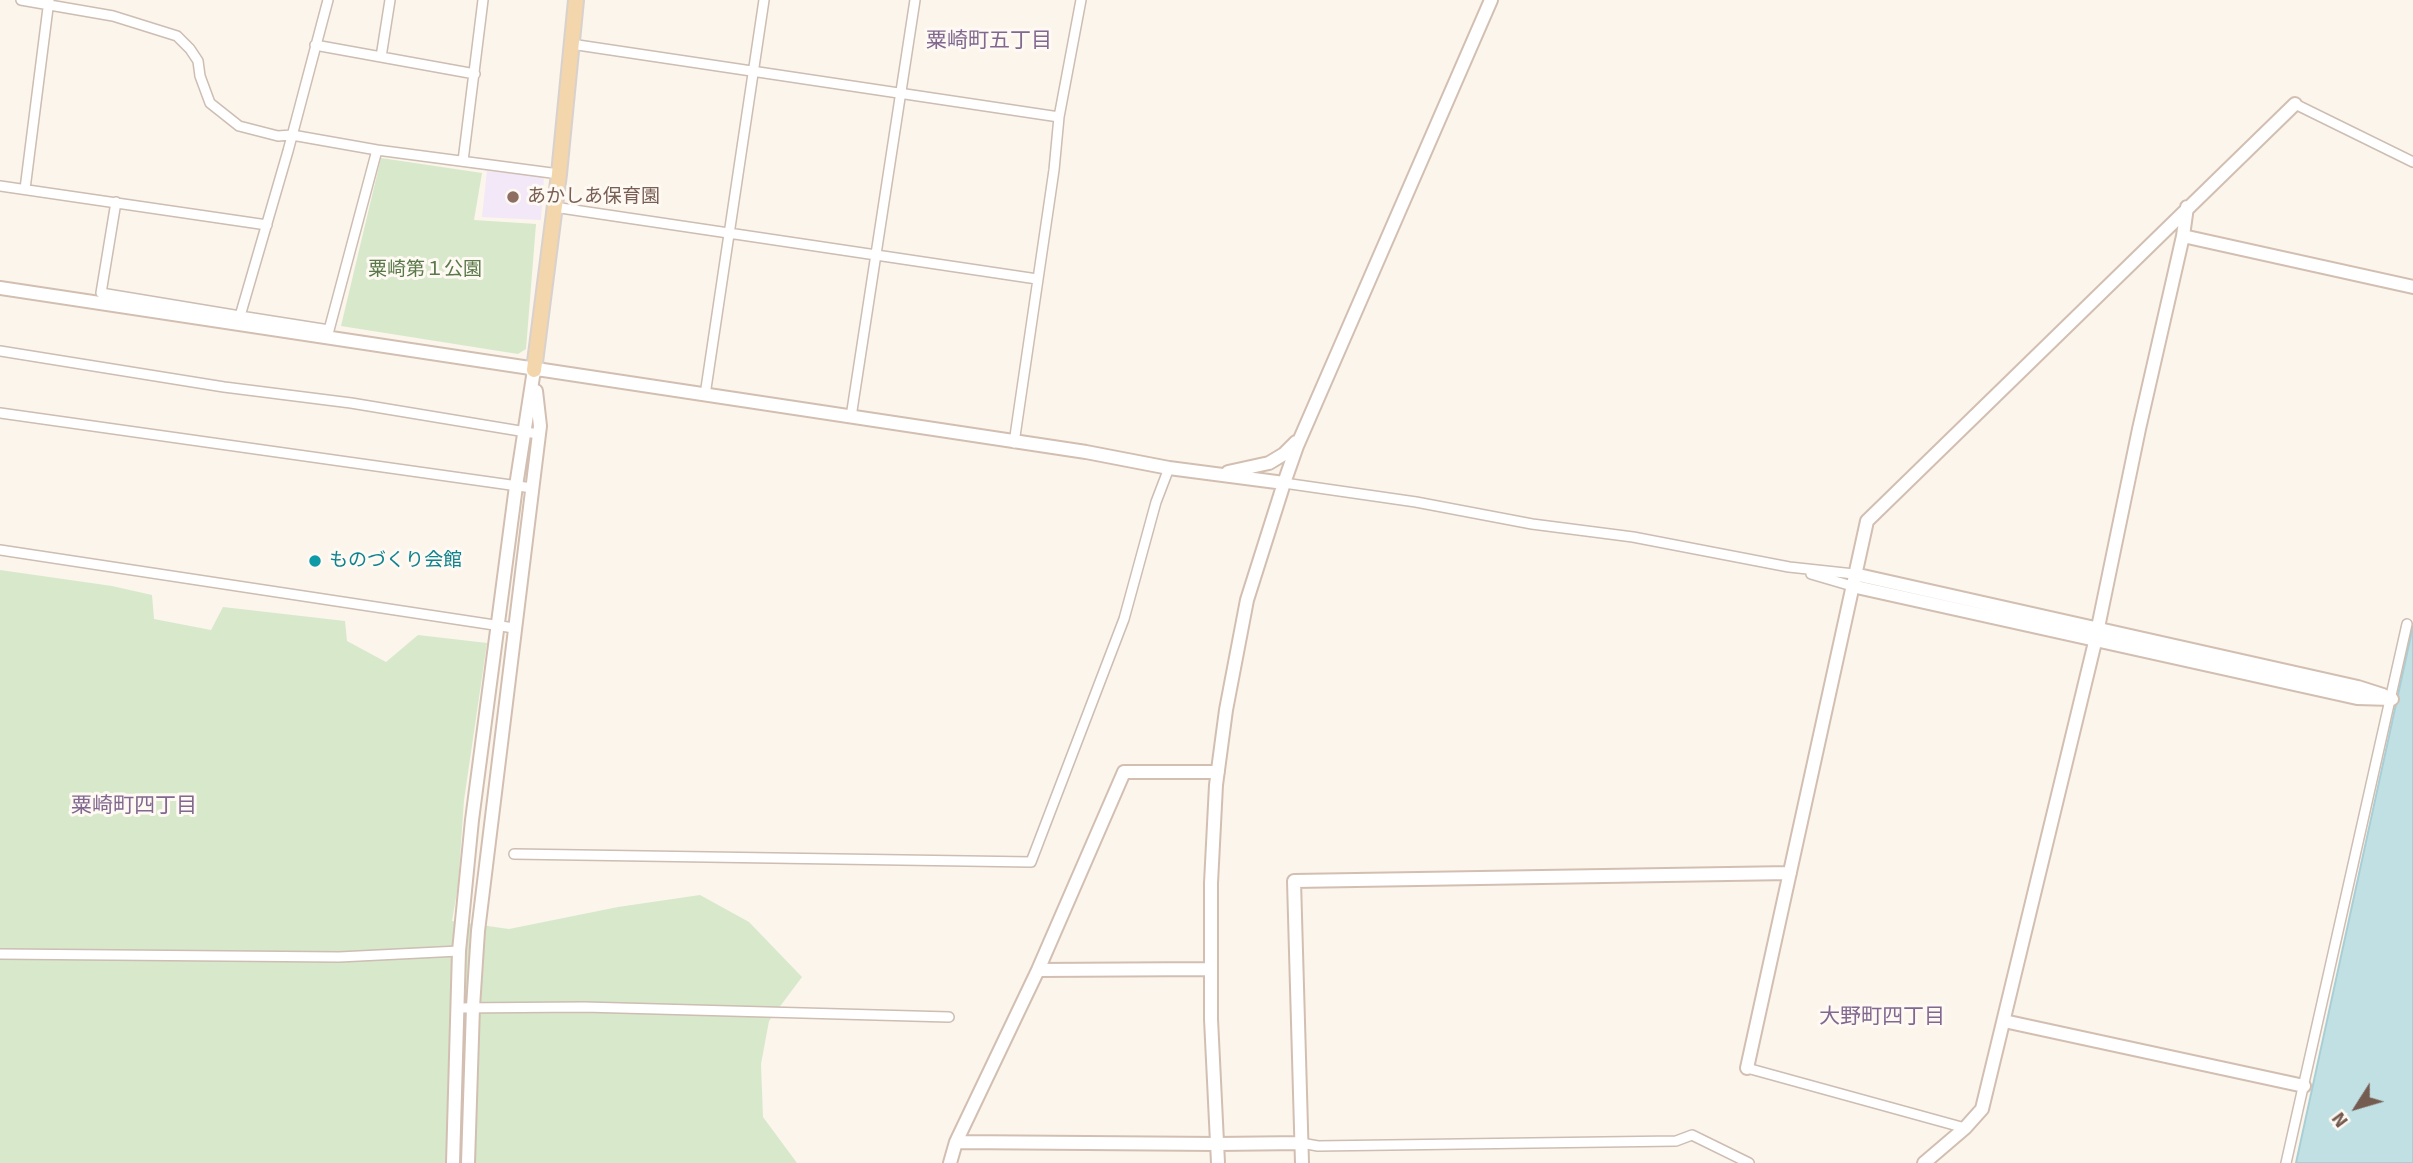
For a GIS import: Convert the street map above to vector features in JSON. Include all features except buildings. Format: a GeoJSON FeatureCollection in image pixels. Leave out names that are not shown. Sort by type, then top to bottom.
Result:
{"type":"FeatureCollection","features":[{"type":"Feature","properties":{"kind":"main road"},"geometry":{"type":"LineString","coordinates":[[534,370],[559,174],[576,0]]}},
{"type":"Feature","properties":{"kind":"street"},"geometry":{"type":"LineString","coordinates":[[20,0],[49,2],[113,16],[177,37],[198,61],[200,76],[210,103],[239,126],[278,136],[292,135],[377,150],[559,174]]}},
{"type":"Feature","properties":{"kind":"street"},"geometry":{"type":"LineString","coordinates":[[240,316],[328,0]]}},
{"type":"Feature","properties":{"kind":"street"},"geometry":{"type":"LineString","coordinates":[[381,57],[390,0]]}},
{"type":"Feature","properties":{"kind":"street"},"geometry":{"type":"LineString","coordinates":[[463,161],[483,0]]}},
{"type":"Feature","properties":{"kind":"street"},"geometry":{"type":"LineString","coordinates":[[705,396],[764,0]]}},
{"type":"Feature","properties":{"kind":"street"},"geometry":{"type":"LineString","coordinates":[[851,417],[915,0]]}},
{"type":"Feature","properties":{"kind":"street"},"geometry":{"type":"LineString","coordinates":[[1014,443],[1054,170],[1059,117],[1081,0]]}},
{"type":"Feature","properties":{"kind":"street"},"geometry":{"type":"LineString","coordinates":[[1218,1163],[1211,1019],[1211,883],[1218,772],[1226,710],[1247,600],[1299,439],[1492,0]]}},
{"type":"Feature","properties":{"kind":"street"},"geometry":{"type":"LineString","coordinates":[[25,189],[49,2]]}},
{"type":"Feature","properties":{"kind":"street"},"geometry":{"type":"LineString","coordinates":[[571,44],[1059,117]]}},
{"type":"Feature","properties":{"kind":"street"},"geometry":{"type":"LineString","coordinates":[[315,45],[475,75]]}},
{"type":"Feature","properties":{"kind":"street"},"geometry":{"type":"LineString","coordinates":[[1965,1128],[1748,1068],[1867,521],[2295,104],[2413,162]]}},
{"type":"Feature","properties":{"kind":"street"},"geometry":{"type":"LineString","coordinates":[[116,202],[101,293],[329,330],[377,150]]}},
{"type":"Feature","properties":{"kind":"street"},"geometry":{"type":"LineString","coordinates":[[0,186],[267,225]]}},
{"type":"Feature","properties":{"kind":"street"},"geometry":{"type":"LineString","coordinates":[[554,207],[1037,279]]}},
{"type":"Feature","properties":{"kind":"street"},"geometry":{"type":"LineString","coordinates":[[1924,1163],[1965,1128],[1982,1109],[2095,642],[2187,207]]}},
{"type":"Feature","properties":{"kind":"street"},"geometry":{"type":"LineString","coordinates":[[2183,236],[2413,287]]}},
{"type":"Feature","properties":{"kind":"street"},"geometry":{"type":"LineString","coordinates":[[0,288],[1086,452],[1169,468],[1416,502],[1532,524],[1633,537],[2098,628],[2358,687],[2392,699]]}},
{"type":"Feature","properties":{"kind":"street"},"geometry":{"type":"LineString","coordinates":[[0,351],[532,433]]}},
{"type":"Feature","properties":{"kind":"street"},"geometry":{"type":"LineString","coordinates":[[468,1163],[478,931],[532,488],[534,370]]}},
{"type":"Feature","properties":{"kind":"street"},"geometry":{"type":"LineString","coordinates":[[0,413],[532,488]]}},
{"type":"Feature","properties":{"kind":"street"},"geometry":{"type":"LineString","coordinates":[[453,1163],[459,951],[472,820],[516,486],[532,433]]}},
{"type":"Feature","properties":{"kind":"street"},"geometry":{"type":"LineString","coordinates":[[1221,474],[1269,463],[1299,439]]}},
{"type":"Feature","properties":{"kind":"street"},"geometry":{"type":"LineString","coordinates":[[514,853],[1031,862],[1124,619],[1156,502],[1169,468]]}},
{"type":"Feature","properties":{"kind":"street"},"geometry":{"type":"LineString","coordinates":[[0,550],[514,628]]}},
{"type":"Feature","properties":{"kind":"street"},"geometry":{"type":"LineString","coordinates":[[1853,580],[2095,642],[2357,698],[2392,699]]}},
{"type":"Feature","properties":{"kind":"street"},"geometry":{"type":"LineString","coordinates":[[2286,1163],[2407,624]]}},
{"type":"Feature","properties":{"kind":"street"},"geometry":{"type":"LineString","coordinates":[[950,1163],[956,1142],[1038,970],[1124,772],[1218,772]]}},
{"type":"Feature","properties":{"kind":"street"},"geometry":{"type":"LineString","coordinates":[[1302,1163],[1294,881],[1790,873]]}},
{"type":"Feature","properties":{"kind":"street"},"geometry":{"type":"LineString","coordinates":[[0,954],[339,957],[459,951]]}},
{"type":"Feature","properties":{"kind":"street"},"geometry":{"type":"LineString","coordinates":[[1038,970],[1211,969]]}},
{"type":"Feature","properties":{"kind":"street"},"geometry":{"type":"LineString","coordinates":[[458,1007],[584,1007],[949,1017]]}},
{"type":"Feature","properties":{"kind":"street"},"geometry":{"type":"LineString","coordinates":[[2004,1021],[2304,1086]]}},
{"type":"Feature","properties":{"kind":"street"},"geometry":{"type":"LineString","coordinates":[[956,1142],[1301,1143],[1318,1146],[1676,1141],[1692,1135],[1749,1163]]}},
{"type":"Feature","properties":{"kind":"shaded area","name":"あかしあ保育園"},"geometry":{"type":"Polygon","coordinates":[[[487,171],[544,177],[541,220],[482,217],[487,171]]]}},
{"type":"Feature","properties":{"kind":"green space","name":"粟崎第１公園"},"geometry":{"type":"Polygon","coordinates":[[[381,158],[482,173],[474,220],[536,224],[526,349],[518,354],[341,326],[381,158]]]}},
{"type":"Feature","properties":{"kind":"green space"},"geometry":{"type":"Polygon","coordinates":[[[0,570],[112,586],[152,595],[154,619],[211,630],[223,607],[345,621],[347,641],[386,662],[418,635],[487,643],[464,800],[458,886],[452,921],[509,929],[618,907],[700,895],[749,922],[802,977],[769,1021],[761,1064],[763,1117],[797,1163],[0,1163],[0,570]]]}},
{"type":"Feature","properties":{"kind":"water"},"geometry":{"type":"Polygon","coordinates":[[[2413,626],[2413,1163],[2296,1163],[2413,626]]]}},
{"type":"Feature","properties":{"kind":"place","name":"あかしあ保育園"},"geometry":{"type":"Point","coordinates":[513,197]}},
{"type":"Feature","properties":{"kind":"place","name":"ものづくり会館"},"geometry":{"type":"Point","coordinates":[315,561]}},
{"type":"Feature","properties":{"kind":"district","name":"粟崎町五丁目"},"geometry":{"type":"Point","coordinates":[989,41]}},
{"type":"Feature","properties":{"kind":"district","name":"粟崎町四丁目"},"geometry":{"type":"Point","coordinates":[134,806]}},
{"type":"Feature","properties":{"kind":"district","name":"大野町四丁目"},"geometry":{"type":"Point","coordinates":[1882,1017]}}]}
